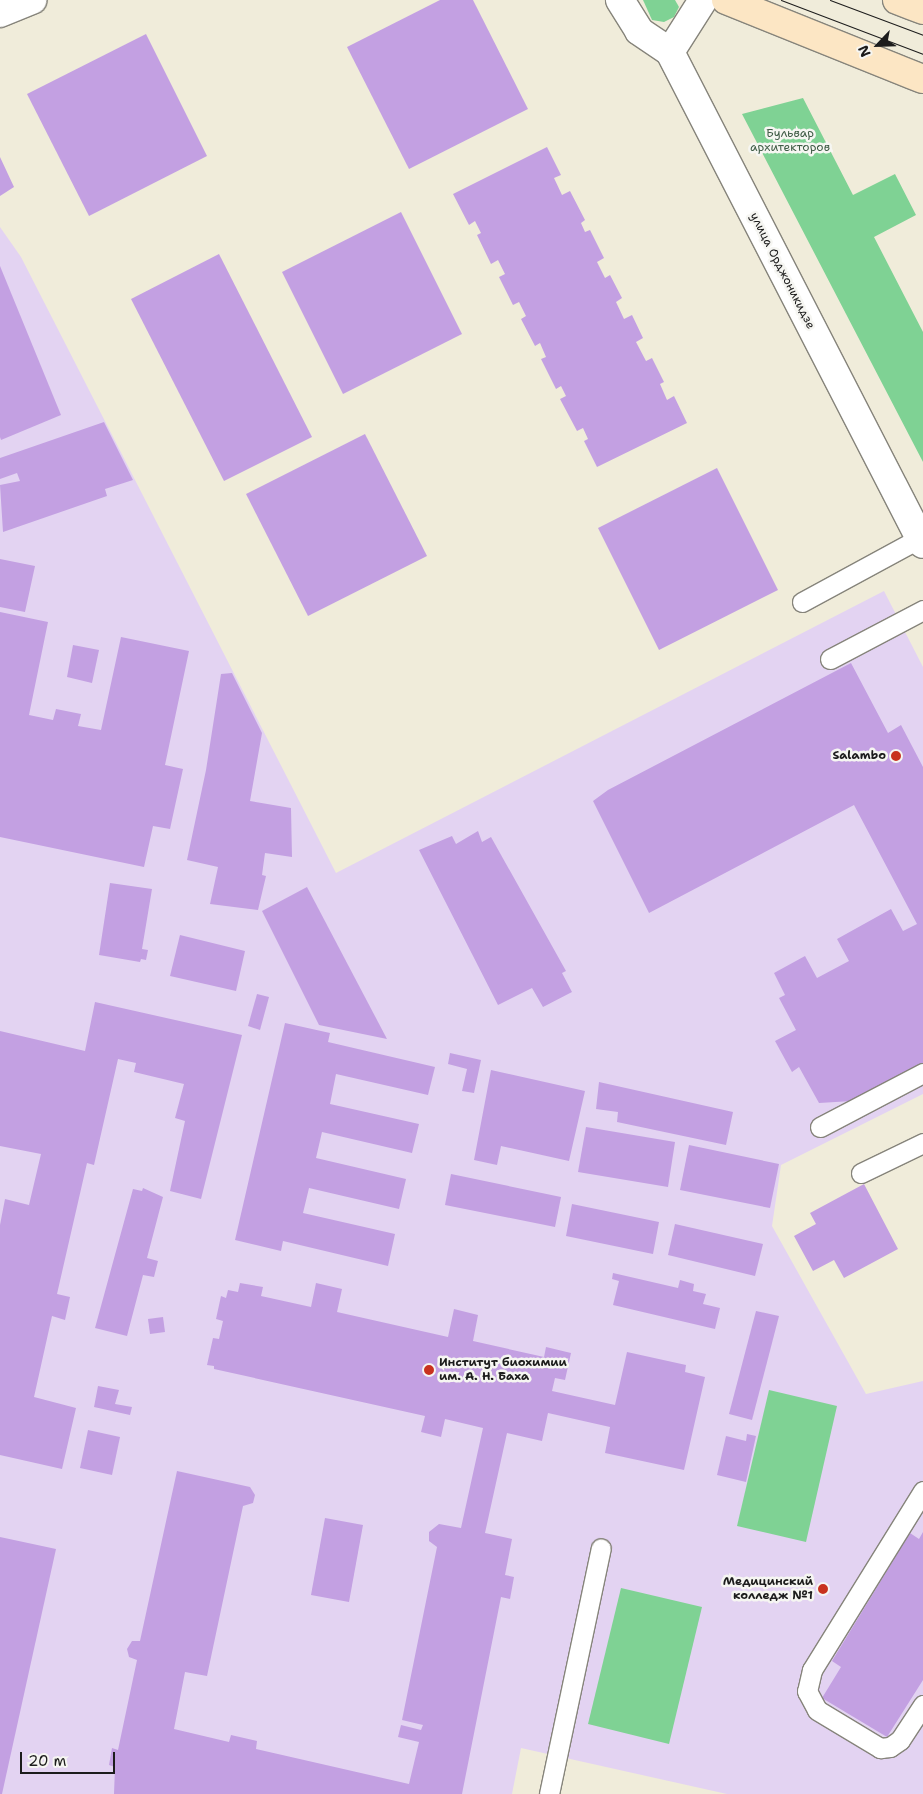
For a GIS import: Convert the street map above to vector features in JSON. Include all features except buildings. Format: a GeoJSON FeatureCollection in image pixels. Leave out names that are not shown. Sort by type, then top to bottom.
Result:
{"type":"FeatureCollection","features":[{"type":"Feature","properties":{"kind":"main road"},"geometry":{"type":"LineString","coordinates":[[726,0],[923,79]]}},
{"type":"Feature","properties":{"kind":"main road"},"geometry":{"type":"LineString","coordinates":[[897,0],[923,10]]}},
{"type":"Feature","properties":{"kind":"street"},"geometry":{"type":"LineString","coordinates":[[0,13],[33,0]]}},
{"type":"Feature","properties":{"kind":"street"},"geometry":{"type":"LineString","coordinates":[[620,0],[639,31],[670,52],[703,0]]}},
{"type":"Feature","properties":{"kind":"street","name":"улица Орджоникидзе"},"geometry":{"type":"LineString","coordinates":[[670,52],[921,541]]}},
{"type":"Feature","properties":{"kind":"lane"},"geometry":{"type":"LineString","coordinates":[[802,602],[921,541]]}},
{"type":"Feature","properties":{"kind":"lane"},"geometry":{"type":"LineString","coordinates":[[830,659],[923,610]]}},
{"type":"Feature","properties":{"kind":"lane"},"geometry":{"type":"LineString","coordinates":[[820,1127],[923,1073]]}},
{"type":"Feature","properties":{"kind":"lane"},"geometry":{"type":"LineString","coordinates":[[861,1173],[923,1143]]}},
{"type":"Feature","properties":{"kind":"lane"},"geometry":{"type":"LineString","coordinates":[[923,1491],[807,1682],[810,1699],[817,1710],[880,1748],[890,1747],[900,1740],[923,1705]]}},
{"type":"Feature","properties":{"kind":"lane"},"geometry":{"type":"LineString","coordinates":[[549,1794],[601,1548]]}},
{"type":"Feature","properties":{"kind":"shaded area"},"geometry":{"type":"Polygon","coordinates":[[[0,227],[21,257],[336,873],[884,591],[923,667],[923,1094],[781,1165],[772,1226],[866,1394],[923,1381],[923,1794],[727,1794],[521,1748],[512,1794],[0,1794],[0,227]]]}},
{"type":"Feature","properties":{"kind":"green space"},"geometry":{"type":"Polygon","coordinates":[[[643,0],[675,0],[679,7],[674,17],[664,22],[652,20],[643,0]]]}},
{"type":"Feature","properties":{"kind":"green space","name":"Бульвар архитекторов"},"geometry":{"type":"Polygon","coordinates":[[[803,98],[853,195],[895,174],[916,215],[874,237],[923,332],[923,462],[742,114],[803,98]]]}},
{"type":"Feature","properties":{"kind":"green space"},"geometry":{"type":"Polygon","coordinates":[[[769,1390],[837,1406],[806,1542],[737,1526],[769,1390]]]}},
{"type":"Feature","properties":{"kind":"green space"},"geometry":{"type":"Polygon","coordinates":[[[621,1588],[702,1607],[669,1744],[588,1724],[621,1588]]]}},
{"type":"Feature","properties":{"kind":"tram line"},"geometry":{"type":"LineString","coordinates":[[781,0],[923,54]]}},
{"type":"Feature","properties":{"kind":"tram line"},"geometry":{"type":"LineString","coordinates":[[830,0],[923,35]]}},
{"type":"Feature","properties":{"kind":"place","name":"Salambo"},"geometry":{"type":"Point","coordinates":[896,756]}},
{"type":"Feature","properties":{"kind":"place","name":"Институт биохимии им. А. Н. Баха"},"geometry":{"type":"Point","coordinates":[429,1370]}},
{"type":"Feature","properties":{"kind":"place","name":"Медицинский колледж №1"},"geometry":{"type":"Point","coordinates":[823,1589]}}]}
